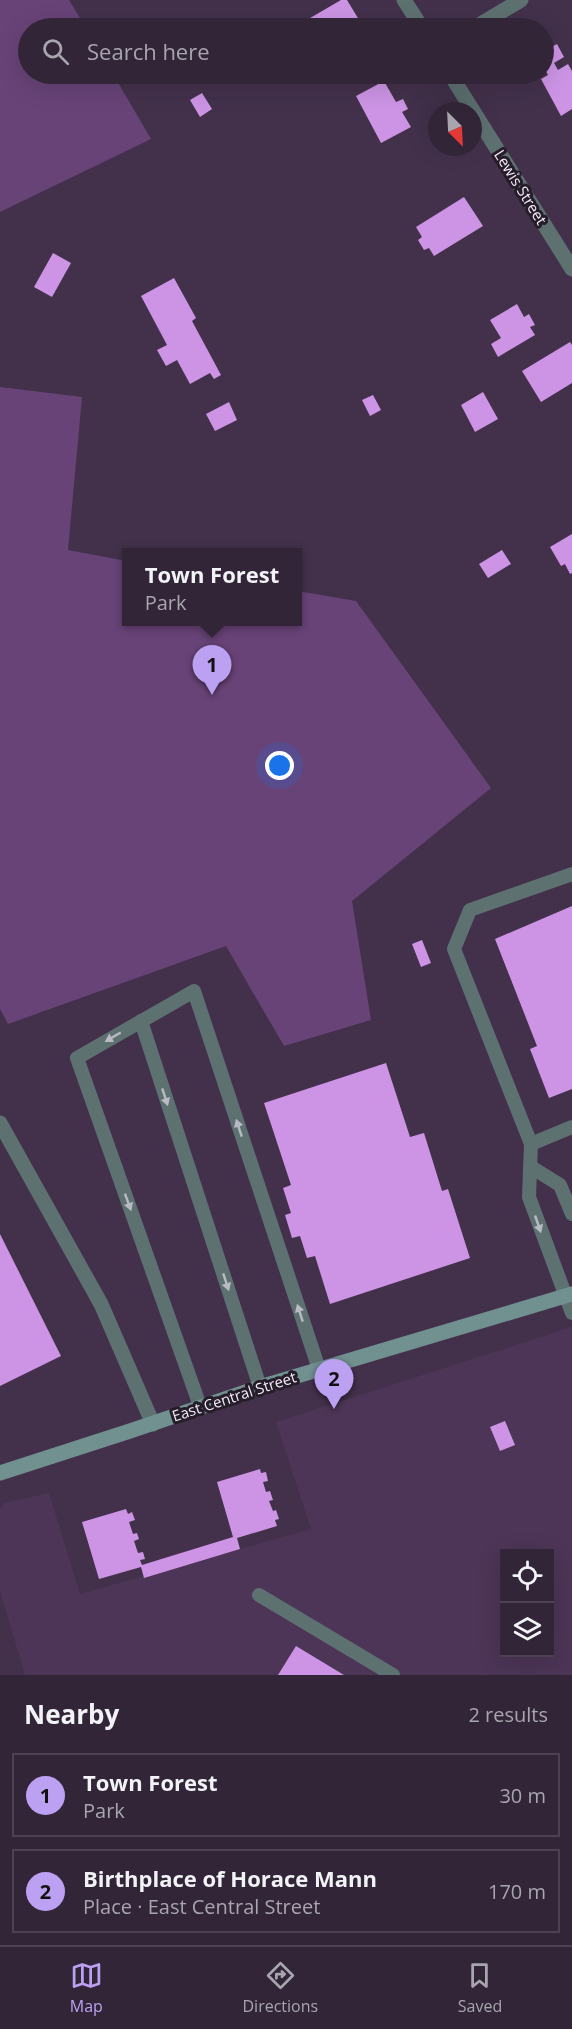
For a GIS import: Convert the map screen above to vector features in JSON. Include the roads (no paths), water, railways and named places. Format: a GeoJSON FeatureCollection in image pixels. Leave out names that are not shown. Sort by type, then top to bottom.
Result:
{"type":"FeatureCollection","features":[{"type":"Feature","properties":{"kind":"main road","name":"East Central Street"},"geometry":{"type":"LineString","coordinates":[[0,1473],[260,1387],[569,1295]]}},
{"type":"Feature","properties":{"kind":"street"},"geometry":{"type":"LineString","coordinates":[[404,0],[416,18]]}},
{"type":"Feature","properties":{"kind":"street"},"geometry":{"type":"LineString","coordinates":[[491,18],[521,0]]}},
{"type":"Feature","properties":{"kind":"street","name":"Lewis Street"},"geometry":{"type":"LineString","coordinates":[[456,84],[572,269]]}},
{"type":"Feature","properties":{"kind":"street"},"geometry":{"type":"LineString","coordinates":[[0,1123],[101,1304],[153,1424]]}},
{"type":"Feature","properties":{"kind":"lane"},"geometry":{"type":"LineString","coordinates":[[572,874],[470,910],[454,949],[531,1144],[529,1197],[569,1295],[572,1313]]}},
{"type":"Feature","properties":{"kind":"lane"},"geometry":{"type":"LineString","coordinates":[[200,1406],[77,1058],[194,992],[319,1369]]}},
{"type":"Feature","properties":{"kind":"lane"},"geometry":{"type":"LineString","coordinates":[[141,1021],[260,1387]]}},
{"type":"Feature","properties":{"kind":"lane"},"geometry":{"type":"LineString","coordinates":[[531,1144],[572,1127]]}},
{"type":"Feature","properties":{"kind":"lane"},"geometry":{"type":"LineString","coordinates":[[531,1167],[560,1185],[572,1214]]}},
{"type":"Feature","properties":{"kind":"lane"},"geometry":{"type":"LineString","coordinates":[[259,1595],[393,1675]]}},
{"type":"Feature","properties":{"kind":"place","name":"Town Forest"},"geometry":{"type":"Point","coordinates":[212,695]}},
{"type":"Feature","properties":{"kind":"place","name":"Birthplace of Horace Mann"},"geometry":{"type":"Point","coordinates":[334,1409]}}]}
